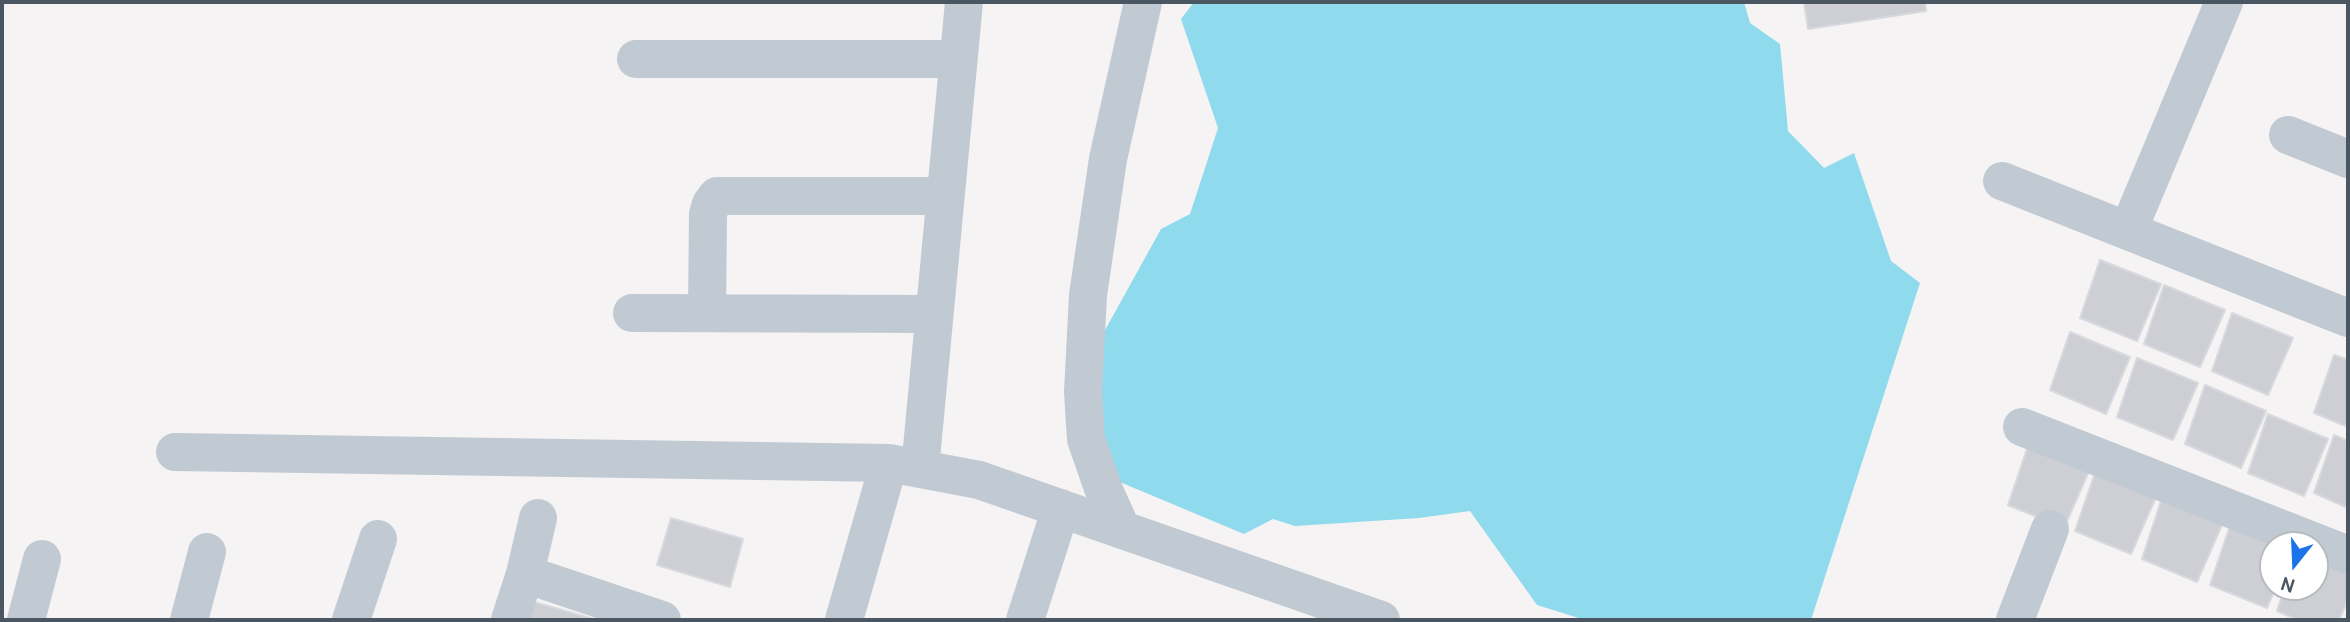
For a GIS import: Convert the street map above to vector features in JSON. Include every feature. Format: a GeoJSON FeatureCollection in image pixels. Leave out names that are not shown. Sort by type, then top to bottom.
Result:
{"type":"FeatureCollection","features":[{"type":"Feature","properties":{"kind":"street"},"geometry":{"type":"LineString","coordinates":[[844,620],[904,466],[934,314],[964,2]]}},
{"type":"Feature","properties":{"kind":"street"},"geometry":{"type":"LineString","coordinates":[[1122,530],[1103,488],[1086,439],[1083,392],[1088,295],[1108,159],[1143,2]]}},
{"type":"Feature","properties":{"kind":"street"},"geometry":{"type":"LineString","coordinates":[[2129,231],[2224,2]]}},
{"type":"Feature","properties":{"kind":"street"},"geometry":{"type":"LineString","coordinates":[[636,58],[958,59]]}},
{"type":"Feature","properties":{"kind":"street"},"geometry":{"type":"LineString","coordinates":[[2288,135],[2348,159]]}},
{"type":"Feature","properties":{"kind":"street"},"geometry":{"type":"LineString","coordinates":[[2002,181],[2348,318]]}},
{"type":"Feature","properties":{"kind":"street"},"geometry":{"type":"LineString","coordinates":[[707,313],[708,214],[717,196],[946,196]]}},
{"type":"Feature","properties":{"kind":"street"},"geometry":{"type":"LineString","coordinates":[[632,313],[934,314]]}},
{"type":"Feature","properties":{"kind":"street"},"geometry":{"type":"LineString","coordinates":[[2022,427],[2348,555]]}},
{"type":"Feature","properties":{"kind":"street"},"geometry":{"type":"LineString","coordinates":[[175,452],[904,466],[979,480],[1381,620]]}},
{"type":"Feature","properties":{"kind":"street"},"geometry":{"type":"LineString","coordinates":[[1025,620],[1061,508]]}},
{"type":"Feature","properties":{"kind":"street"},"geometry":{"type":"LineString","coordinates":[[510,620],[525,574],[538,518]]}},
{"type":"Feature","properties":{"kind":"street"},"geometry":{"type":"LineString","coordinates":[[2015,620],[2050,529]]}},
{"type":"Feature","properties":{"kind":"street"},"geometry":{"type":"LineString","coordinates":[[351,620],[378,539]]}},
{"type":"Feature","properties":{"kind":"street"},"geometry":{"type":"LineString","coordinates":[[189,620],[207,552]]}},
{"type":"Feature","properties":{"kind":"street"},"geometry":{"type":"LineString","coordinates":[[26,620],[41,559]]}},
{"type":"Feature","properties":{"kind":"street"},"geometry":{"type":"LineString","coordinates":[[525,574],[662,620]]}},
{"type":"Feature","properties":{"kind":"water"},"geometry":{"type":"Polygon","coordinates":[[[1194,2],[1744,2],[1750,23],[1780,44],[1788,131],[1824,168],[1854,153],[1891,261],[1920,283],[1811,620],[1585,620],[1537,605],[1470,511],[1419,518],[1295,526],[1273,519],[1244,534],[1115,480],[1093,436],[1104,332],[1161,229],[1190,214],[1218,128],[1181,19],[1194,2]]]}},
{"type":"Feature","properties":{"kind":"building"},"geometry":{"type":"Polygon","coordinates":[[[1804,2],[1925,2],[1926,11],[1808,29],[1804,2]]]}},
{"type":"Feature","properties":{"kind":"building"},"geometry":{"type":"Polygon","coordinates":[[[2100,260],[2161,284],[2137,341],[2080,318],[2100,260]]]}},
{"type":"Feature","properties":{"kind":"building"},"geometry":{"type":"Polygon","coordinates":[[[2164,285],[2225,310],[2200,367],[2144,344],[2164,285]]]}},
{"type":"Feature","properties":{"kind":"building"},"geometry":{"type":"Polygon","coordinates":[[[2232,313],[2293,338],[2268,395],[2212,371],[2232,313]]]}},
{"type":"Feature","properties":{"kind":"building"},"geometry":{"type":"Polygon","coordinates":[[[2070,332],[2130,357],[2106,414],[2050,390],[2070,332]]]}},
{"type":"Feature","properties":{"kind":"building"},"geometry":{"type":"Polygon","coordinates":[[[2334,355],[2348,360],[2348,427],[2314,413],[2334,355]]]}},
{"type":"Feature","properties":{"kind":"building"},"geometry":{"type":"Polygon","coordinates":[[[2137,358],[2198,383],[2173,440],[2117,417],[2137,358]]]}},
{"type":"Feature","properties":{"kind":"building"},"geometry":{"type":"Polygon","coordinates":[[[2205,385],[2266,411],[2241,468],[2185,444],[2205,385]]]}},
{"type":"Feature","properties":{"kind":"building"},"geometry":{"type":"Polygon","coordinates":[[[2268,414],[2328,439],[2304,496],[2248,473],[2268,414]]]}},
{"type":"Feature","properties":{"kind":"building"},"geometry":{"type":"Polygon","coordinates":[[[2334,435],[2348,441],[2348,508],[2314,493],[2334,435]]]}},
{"type":"Feature","properties":{"kind":"building"},"geometry":{"type":"Polygon","coordinates":[[[2028,446],[2089,471],[2064,528],[2008,505],[2028,446]]]}},
{"type":"Feature","properties":{"kind":"building"},"geometry":{"type":"Polygon","coordinates":[[[2095,473],[2156,497],[2131,554],[2075,531],[2095,473]]]}},
{"type":"Feature","properties":{"kind":"building"},"geometry":{"type":"Polygon","coordinates":[[[2161,501],[2222,525],[2197,582],[2142,559],[2161,501]]]}},
{"type":"Feature","properties":{"kind":"building"},"geometry":{"type":"Polygon","coordinates":[[[671,518],[743,539],[730,587],[657,565],[671,518]]]}},
{"type":"Feature","properties":{"kind":"building"},"geometry":{"type":"Polygon","coordinates":[[[2230,526],[2259,539],[2259,601],[2270,601],[2267,608],[2210,585],[2230,526]]]}},
{"type":"Feature","properties":{"kind":"building"},"geometry":{"type":"Polygon","coordinates":[[[2329,567],[2348,574],[2348,599],[2339,620],[2298,620],[2277,611],[2280,601],[2329,601],[2329,567]]]}},
{"type":"Feature","properties":{"kind":"building"},"geometry":{"type":"Polygon","coordinates":[[[527,600],[597,620],[521,620],[527,600]]]}}]}
